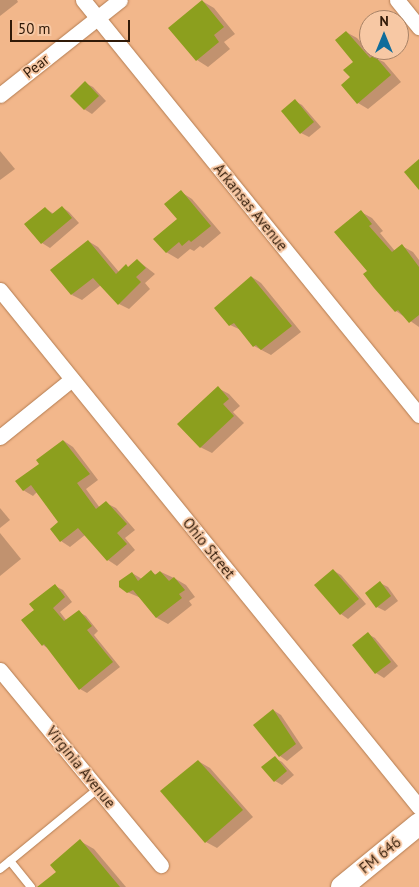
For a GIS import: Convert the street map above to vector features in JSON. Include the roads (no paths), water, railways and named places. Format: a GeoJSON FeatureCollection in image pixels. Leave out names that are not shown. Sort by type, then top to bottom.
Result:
{"type":"FeatureCollection","features":[{"type":"Feature","properties":{"kind":"main road","name":"FM 646"},"geometry":{"type":"LineString","coordinates":[[342,887],[419,824]]}},
{"type":"Feature","properties":{"kind":"street","name":"Arkansas Avenue"},"geometry":{"type":"LineString","coordinates":[[83,0],[419,415]]}},
{"type":"Feature","properties":{"kind":"street","name":"Pear"},"geometry":{"type":"LineString","coordinates":[[0,95],[120,0]]}},
{"type":"Feature","properties":{"kind":"street"},"geometry":{"type":"LineString","coordinates":[[397,0],[419,27]]}},
{"type":"Feature","properties":{"kind":"street","name":"Ohio Street"},"geometry":{"type":"LineString","coordinates":[[0,290],[419,807]]}},
{"type":"Feature","properties":{"kind":"street"},"geometry":{"type":"LineString","coordinates":[[0,437],[72,379]]}},
{"type":"Feature","properties":{"kind":"street","name":"Virginia Avenue"},"geometry":{"type":"LineString","coordinates":[[0,670],[161,865]]}},
{"type":"Feature","properties":{"kind":"lane"},"geometry":{"type":"LineString","coordinates":[[0,868],[99,788]]}},
{"type":"Feature","properties":{"kind":"lane"},"geometry":{"type":"LineString","coordinates":[[10,860],[31,887]]}}]}
